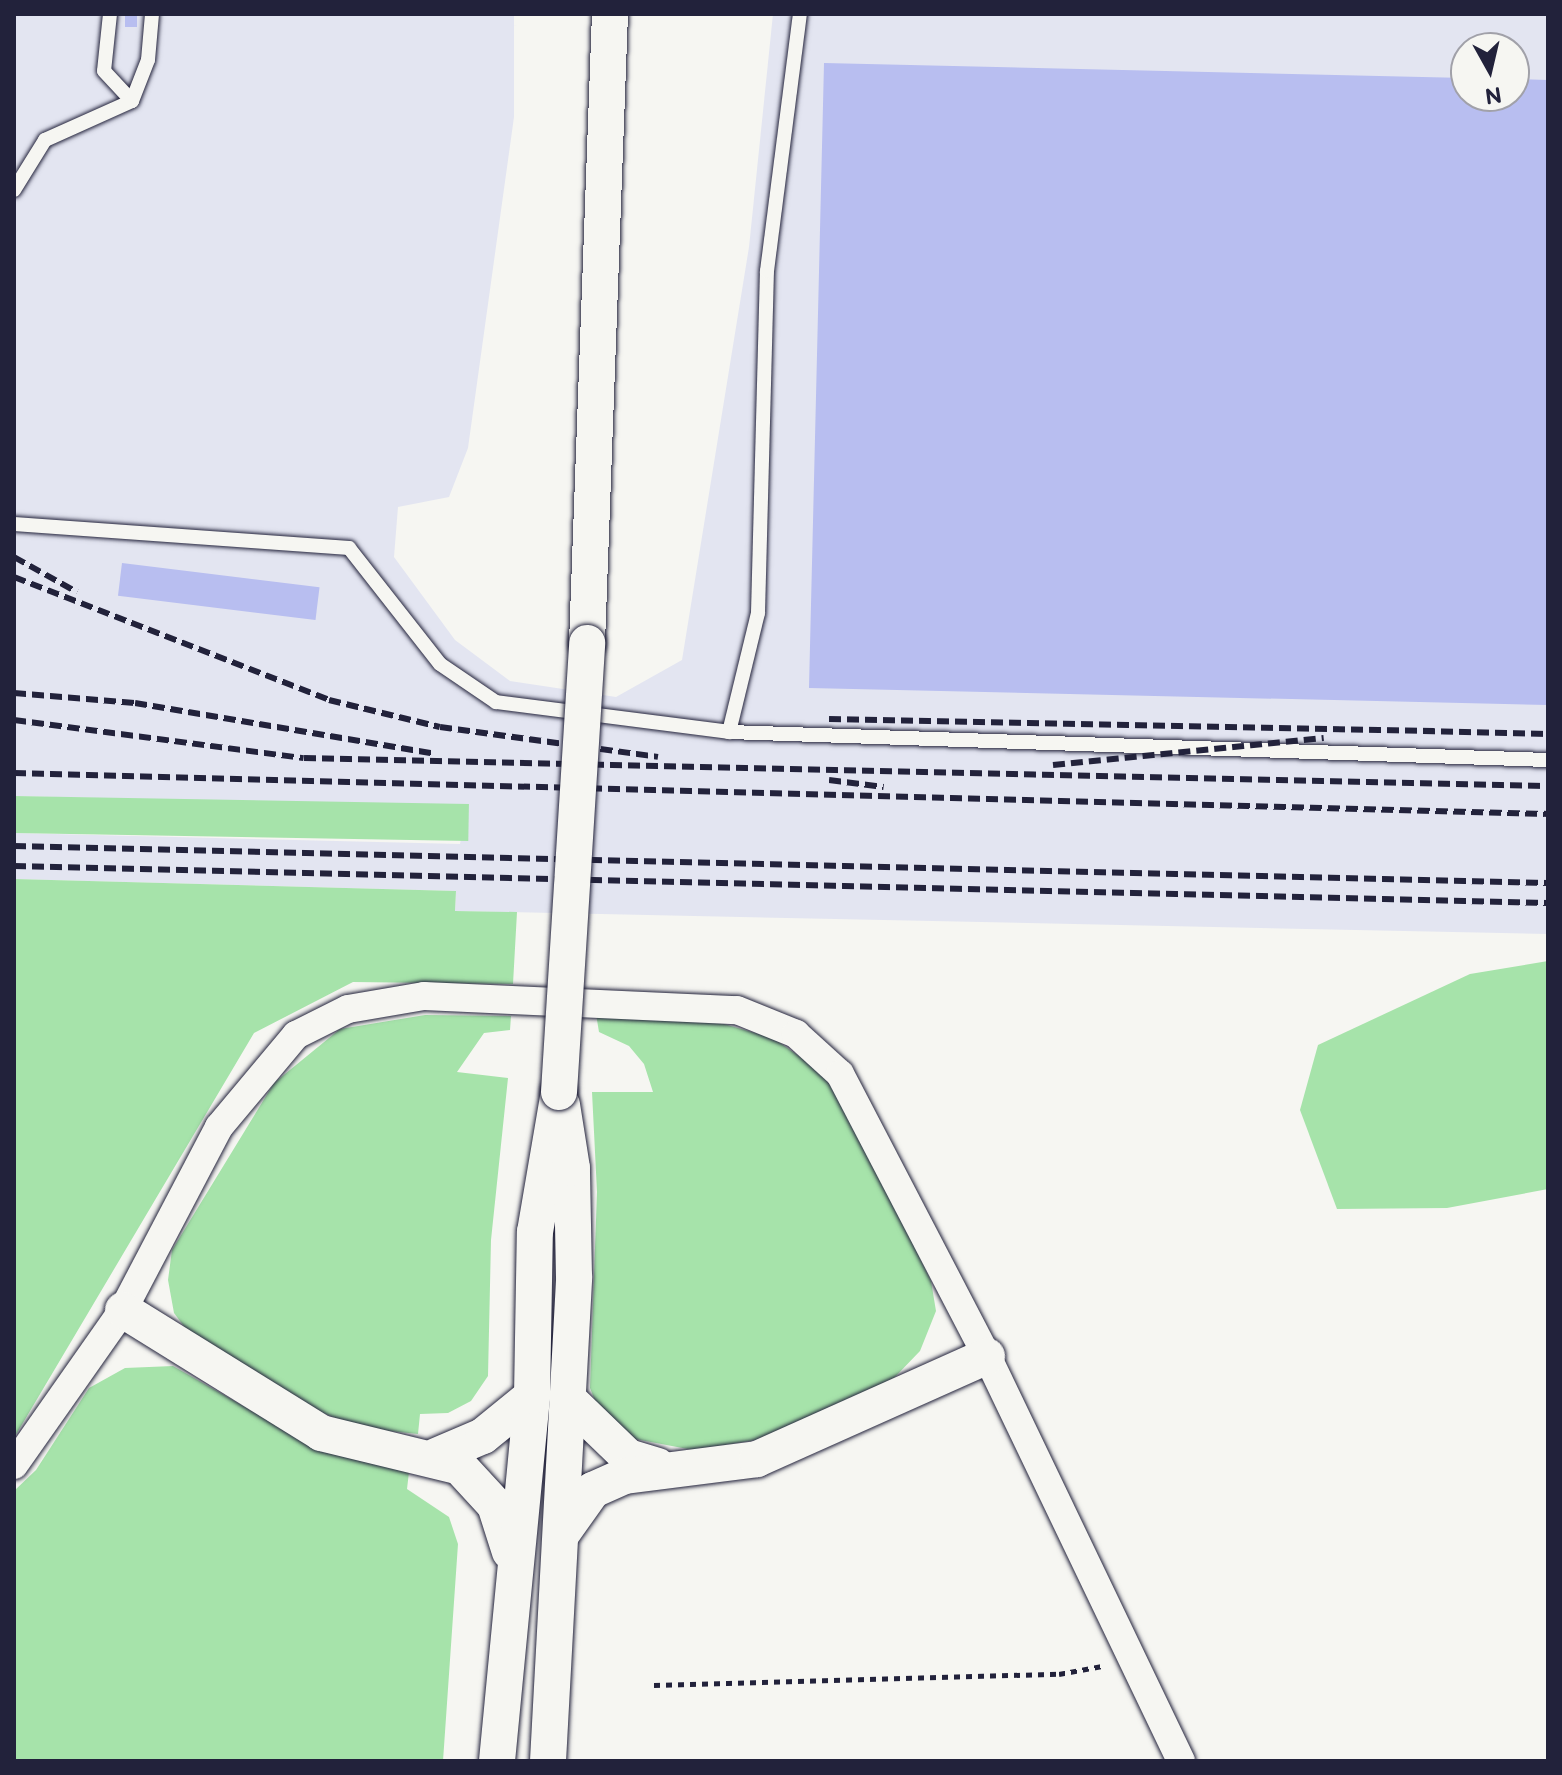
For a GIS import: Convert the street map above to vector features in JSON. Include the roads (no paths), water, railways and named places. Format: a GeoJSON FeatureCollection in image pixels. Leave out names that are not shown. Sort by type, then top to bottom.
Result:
{"type":"FeatureCollection","features":[{"type":"Feature","properties":{"kind":"street"},"geometry":{"type":"LineString","coordinates":[[497,1761],[532,1396],[535,1232],[559,1092],[587,643],[613,18]]}},
{"type":"Feature","properties":{"kind":"street"},"geometry":{"type":"LineString","coordinates":[[14,1465],[123,1310],[219,1127],[296,1035],[348,1009],[424,996],[737,1010],[796,1034],[840,1074],[987,1356],[1181,1761]]}},
{"type":"Feature","properties":{"kind":"street"},"geometry":{"type":"LineString","coordinates":[[548,1761],[570,1401],[573,1190],[559,1092]]}},
{"type":"Feature","properties":{"kind":"street"},"geometry":{"type":"LineString","coordinates":[[123,1310],[321,1433],[436,1456],[473,1476],[491,1498],[514,1576]]}},
{"type":"Feature","properties":{"kind":"street"},"geometry":{"type":"LineString","coordinates":[[563,1532],[593,1490],[658,1466],[757,1459],[987,1356]]}},
{"type":"Feature","properties":{"kind":"street"},"geometry":{"type":"LineString","coordinates":[[436,1456],[483,1436],[532,1396]]}},
{"type":"Feature","properties":{"kind":"street"},"geometry":{"type":"LineString","coordinates":[[570,1401],[628,1457],[658,1466]]}},
{"type":"Feature","properties":{"kind":"lane"},"geometry":{"type":"LineString","coordinates":[[110,14],[104,71],[132,101]]}},
{"type":"Feature","properties":{"kind":"lane"},"geometry":{"type":"LineString","coordinates":[[14,190],[45,140],[132,101],[148,60],[152,14]]}},
{"type":"Feature","properties":{"kind":"lane"},"geometry":{"type":"LineString","coordinates":[[729,732],[758,613],[767,271],[800,14]]}},
{"type":"Feature","properties":{"kind":"lane"},"geometry":{"type":"LineString","coordinates":[[14,524],[349,548],[440,664],[496,702],[729,732],[1548,760]]}},
{"type":"Feature","properties":{"kind":"railway"},"geometry":{"type":"LineString","coordinates":[[14,557],[77,592]]}},
{"type":"Feature","properties":{"kind":"railway"},"geometry":{"type":"LineString","coordinates":[[14,577],[329,700],[440,727],[658,757]]}},
{"type":"Feature","properties":{"kind":"railway"},"geometry":{"type":"LineString","coordinates":[[14,693],[135,703],[432,753]]}},
{"type":"Feature","properties":{"kind":"railway"},"geometry":{"type":"LineString","coordinates":[[829,719],[1434,731]]}},
{"type":"Feature","properties":{"kind":"railway"},"geometry":{"type":"LineString","coordinates":[[14,720],[304,758],[1548,786]]}},
{"type":"Feature","properties":{"kind":"railway"},"geometry":{"type":"LineString","coordinates":[[1423,731],[1548,734]]}},
{"type":"Feature","properties":{"kind":"railway"},"geometry":{"type":"LineString","coordinates":[[1053,765],[1324,738]]}},
{"type":"Feature","properties":{"kind":"railway"},"geometry":{"type":"LineString","coordinates":[[14,773],[1548,814]]}},
{"type":"Feature","properties":{"kind":"railway"},"geometry":{"type":"LineString","coordinates":[[829,780],[884,787]]}},
{"type":"Feature","properties":{"kind":"railway"},"geometry":{"type":"LineString","coordinates":[[14,846],[1548,883]]}},
{"type":"Feature","properties":{"kind":"railway"},"geometry":{"type":"LineString","coordinates":[[14,866],[1548,903]]}}]}
